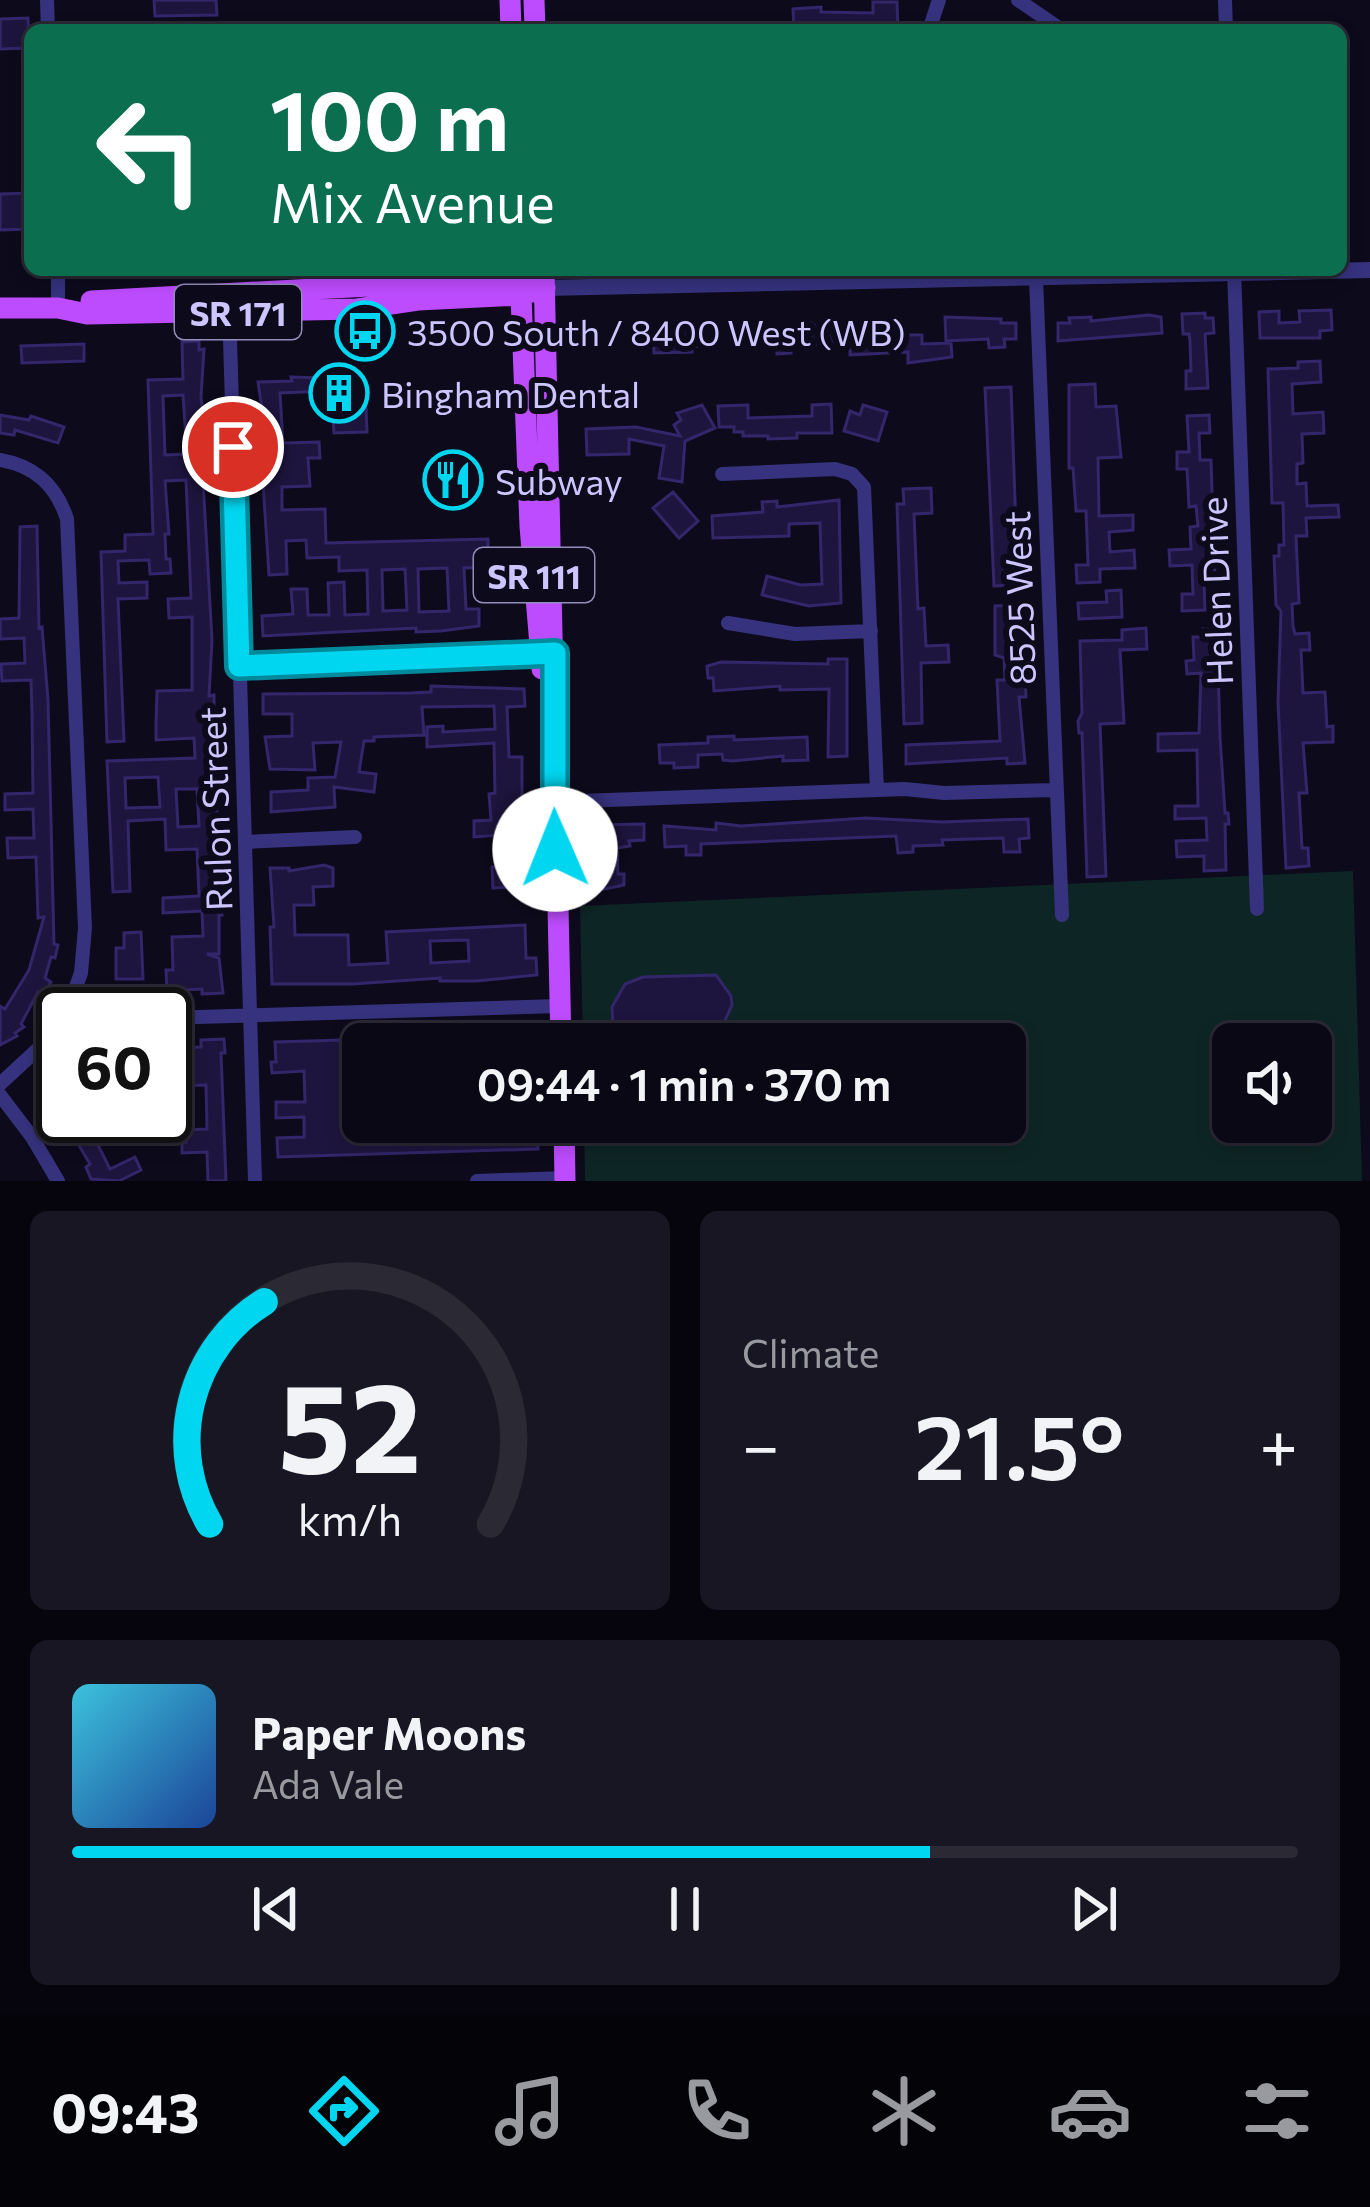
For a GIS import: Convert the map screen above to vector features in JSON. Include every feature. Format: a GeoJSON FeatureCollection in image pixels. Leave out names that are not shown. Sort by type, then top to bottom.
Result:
{"type":"FeatureCollection","features":[{"type":"Feature","properties":{"kind":"main road","name":"SR 171"},"geometry":{"type":"LineString","coordinates":[[0,308],[58,308],[87,314],[443,282],[545,279]]}},
{"type":"Feature","properties":{"kind":"main road","name":"SR 111"},"geometry":{"type":"LineString","coordinates":[[545,279],[548,653],[560,1023]]}},
{"type":"Feature","properties":{"kind":"main road","name":"SR 111"},"geometry":{"type":"LineString","coordinates":[[521,283],[530,526],[548,653]]}},
{"type":"Feature","properties":{"kind":"main road"},"geometry":{"type":"LineString","coordinates":[[564,1143],[565,1180]]}},
{"type":"Feature","properties":{"kind":"street"},"geometry":{"type":"LineString","coordinates":[[1018,0],[1053,24]]}},
{"type":"Feature","properties":{"kind":"street"},"geometry":{"type":"LineString","coordinates":[[58,276],[58,308]]}},
{"type":"Feature","properties":{"kind":"street"},"geometry":{"type":"LineString","coordinates":[[545,279],[1121,276]]}},
{"type":"Feature","properties":{"kind":"street","name":"Helen Drive"},"geometry":{"type":"LineString","coordinates":[[1234,276],[1257,909]]}},
{"type":"Feature","properties":{"kind":"street","name":"8525 West"},"geometry":{"type":"LineString","coordinates":[[1036,279],[1062,915]]}},
{"type":"Feature","properties":{"kind":"street","name":"Rulon Street"},"geometry":{"type":"LineString","coordinates":[[229,302],[256,1181]]}},
{"type":"Feature","properties":{"kind":"street"},"geometry":{"type":"LineString","coordinates":[[0,460],[36,472],[52,486],[68,519],[85,928],[77,987]]}},
{"type":"Feature","properties":{"kind":"street"},"geometry":{"type":"LineString","coordinates":[[722,474],[835,469],[860,479],[866,496],[877,790]]}},
{"type":"Feature","properties":{"kind":"street"},"geometry":{"type":"LineString","coordinates":[[728,623],[777,633],[871,632]]}},
{"type":"Feature","properties":{"kind":"street"},"geometry":{"type":"LineString","coordinates":[[239,666],[548,653]]}},
{"type":"Feature","properties":{"kind":"street"},"geometry":{"type":"LineString","coordinates":[[554,802],[877,790],[952,794],[1055,790]]}},
{"type":"Feature","properties":{"kind":"street"},"geometry":{"type":"LineString","coordinates":[[244,842],[355,837]]}},
{"type":"Feature","properties":{"kind":"street"},"geometry":{"type":"LineString","coordinates":[[192,1017],[560,1006]]}},
{"type":"Feature","properties":{"kind":"street"},"geometry":{"type":"LineString","coordinates":[[0,1084],[36,1051]]}},
{"type":"Feature","properties":{"kind":"street"},"geometry":{"type":"LineString","coordinates":[[0,1096],[58,1181]]}},
{"type":"Feature","properties":{"kind":"street"},"geometry":{"type":"LineString","coordinates":[[477,1181],[565,1180]]}},
{"type":"Feature","properties":{"kind":"green space"},"geometry":{"type":"Polygon","coordinates":[[[1353,871],[1362,1181],[585,1181],[584,1143],[1026,1143],[1026,1023],[583,1023],[580,906],[1353,871]]]}},
{"type":"Feature","properties":{"kind":"building"},"geometry":{"type":"Polygon","coordinates":[[[154,0],[216,0],[217,15],[155,16],[154,0]]]}},
{"type":"Feature","properties":{"kind":"building"},"geometry":{"type":"Polygon","coordinates":[[[873,2],[897,2],[898,24],[794,24],[793,9],[821,7],[821,12],[873,13],[873,2]]]}},
{"type":"Feature","properties":{"kind":"building"},"geometry":{"type":"Polygon","coordinates":[[[28,18],[24,48],[0,49],[0,19],[28,18]]]}},
{"type":"Feature","properties":{"kind":"building"},"geometry":{"type":"Polygon","coordinates":[[[24,193],[24,229],[0,230],[0,194],[24,193]]]}},
{"type":"Feature","properties":{"kind":"building"},"geometry":{"type":"Polygon","coordinates":[[[1331,310],[1332,330],[1320,331],[1320,338],[1260,338],[1259,312],[1279,311],[1279,323],[1300,322],[1299,311],[1331,310]]]}},
{"type":"Feature","properties":{"kind":"building"},"geometry":{"type":"Polygon","coordinates":[[[1205,313],[1205,318],[1213,318],[1214,333],[1205,334],[1208,388],[1186,389],[1190,341],[1189,334],[1183,334],[1182,314],[1205,313]]]}},
{"type":"Feature","properties":{"kind":"building"},"geometry":{"type":"Polygon","coordinates":[[[945,317],[1016,323],[1016,339],[1004,339],[1005,347],[989,348],[988,339],[946,341],[945,317]]]}},
{"type":"Feature","properties":{"kind":"building"},"geometry":{"type":"Polygon","coordinates":[[[1091,317],[1091,321],[1161,317],[1162,333],[1058,341],[1058,323],[1070,323],[1069,318],[1091,317]]]}},
{"type":"Feature","properties":{"kind":"building"},"geometry":{"type":"Polygon","coordinates":[[[811,323],[820,329],[878,323],[878,327],[897,326],[897,335],[922,335],[922,344],[951,343],[952,357],[908,363],[908,352],[850,355],[850,345],[832,344],[791,345],[791,353],[777,354],[776,330],[811,323]]]}},
{"type":"Feature","properties":{"kind":"building"},"geometry":{"type":"Polygon","coordinates":[[[699,326],[700,346],[692,347],[692,352],[654,353],[653,330],[699,326]]]}},
{"type":"Feature","properties":{"kind":"building"},"geometry":{"type":"Polygon","coordinates":[[[199,341],[199,350],[204,349],[201,398],[206,433],[201,444],[212,640],[209,696],[214,695],[213,798],[217,798],[216,866],[222,915],[219,954],[207,954],[219,958],[223,993],[167,987],[166,970],[173,970],[172,937],[203,936],[202,911],[163,913],[163,898],[199,896],[197,849],[166,850],[165,819],[128,821],[130,891],[113,892],[107,761],[195,758],[194,738],[156,740],[157,691],[192,690],[192,617],[169,618],[168,599],[191,598],[186,480],[165,481],[166,559],[170,559],[171,573],[150,574],[149,560],[118,561],[119,583],[147,582],[147,598],[118,599],[124,741],[107,742],[101,552],[125,551],[125,535],[153,534],[148,380],[183,379],[182,342],[199,341]],[[183,395],[163,396],[165,455],[187,454],[183,395]],[[158,777],[125,778],[126,808],[160,807],[158,777]],[[176,789],[178,827],[199,826],[197,789],[176,789]]]}},
{"type":"Feature","properties":{"kind":"building"},"geometry":{"type":"Polygon","coordinates":[[[84,344],[84,361],[22,363],[21,346],[84,344]]]}},
{"type":"Feature","properties":{"kind":"building"},"geometry":{"type":"Polygon","coordinates":[[[1320,361],[1321,382],[1292,384],[1293,414],[1323,412],[1324,433],[1302,434],[1303,463],[1297,464],[1297,484],[1306,483],[1307,506],[1338,505],[1339,517],[1306,518],[1307,536],[1296,536],[1299,603],[1292,604],[1295,634],[1309,633],[1310,650],[1301,650],[1303,693],[1325,692],[1333,742],[1303,743],[1307,793],[1299,793],[1302,848],[1308,848],[1309,866],[1286,868],[1278,702],[1281,611],[1276,605],[1274,556],[1279,556],[1279,545],[1284,545],[1283,503],[1272,503],[1268,369],[1320,361]]]}},
{"type":"Feature","properties":{"kind":"building"},"geometry":{"type":"Polygon","coordinates":[[[291,377],[350,379],[351,407],[366,407],[367,432],[334,433],[327,391],[280,393],[283,443],[319,442],[320,458],[308,458],[310,486],[282,487],[282,510],[325,509],[326,543],[488,539],[488,567],[464,568],[466,609],[479,609],[479,626],[263,636],[262,616],[293,614],[291,589],[307,589],[308,615],[329,615],[328,583],[344,582],[345,615],[368,614],[367,570],[339,571],[339,557],[307,558],[306,540],[286,541],[287,574],[269,575],[265,429],[258,382],[292,381],[291,377]],[[447,568],[418,569],[419,612],[449,611],[447,568]],[[405,569],[382,570],[383,611],[407,610],[405,569]]]}},
{"type":"Feature","properties":{"kind":"building"},"geometry":{"type":"Polygon","coordinates":[[[1095,384],[1096,407],[1116,406],[1121,457],[1098,458],[1099,516],[1133,515],[1133,530],[1109,532],[1110,552],[1134,550],[1135,568],[1100,569],[1100,582],[1077,583],[1076,565],[1088,565],[1086,511],[1076,511],[1073,468],[1069,468],[1069,385],[1095,384]]]}},
{"type":"Feature","properties":{"kind":"building"},"geometry":{"type":"Polygon","coordinates":[[[1011,387],[1018,585],[994,586],[985,388],[1011,387]]]}},
{"type":"Feature","properties":{"kind":"building"},"geometry":{"type":"Polygon","coordinates":[[[831,404],[832,433],[768,439],[719,427],[718,406],[748,405],[748,418],[812,416],[812,405],[831,404]]]}},
{"type":"Feature","properties":{"kind":"building"},"geometry":{"type":"Polygon","coordinates":[[[702,405],[715,428],[685,441],[682,482],[659,478],[664,446],[629,439],[629,454],[587,455],[586,429],[636,427],[680,436],[674,425],[681,420],[677,413],[702,405]]]}},
{"type":"Feature","properties":{"kind":"building"},"geometry":{"type":"Polygon","coordinates":[[[863,405],[887,412],[878,441],[844,431],[850,411],[860,415],[863,405]]]}},
{"type":"Feature","properties":{"kind":"building"},"geometry":{"type":"Polygon","coordinates":[[[0,415],[29,420],[31,416],[64,427],[58,443],[15,430],[14,435],[0,433],[0,415]]]}},
{"type":"Feature","properties":{"kind":"building"},"geometry":{"type":"Polygon","coordinates":[[[1209,415],[1210,433],[1199,433],[1200,460],[1211,460],[1215,578],[1204,579],[1205,610],[1182,611],[1182,594],[1193,594],[1192,565],[1170,566],[1169,550],[1191,549],[1190,527],[1198,526],[1196,506],[1189,507],[1187,469],[1177,469],[1177,452],[1189,452],[1187,416],[1209,415]]]}},
{"type":"Feature","properties":{"kind":"building","name":"Subway"},"geometry":{"type":"Polygon","coordinates":[[[455,458],[474,474],[451,502],[432,487],[455,458]]]}},
{"type":"Feature","properties":{"kind":"building"},"geometry":{"type":"Polygon","coordinates":[[[931,488],[932,513],[914,514],[918,609],[924,608],[926,646],[948,645],[949,662],[921,663],[922,723],[904,724],[897,504],[904,504],[903,489],[931,488]]]}},
{"type":"Feature","properties":{"kind":"building"},"geometry":{"type":"Polygon","coordinates":[[[673,492],[698,521],[679,538],[653,508],[673,492]]]}},
{"type":"Feature","properties":{"kind":"building"},"geometry":{"type":"Polygon","coordinates":[[[839,500],[841,603],[809,606],[762,595],[767,576],[801,585],[822,584],[820,523],[789,524],[789,536],[713,538],[712,516],[763,512],[762,502],[777,501],[777,507],[839,500]]]}},
{"type":"Feature","properties":{"kind":"building"},"geometry":{"type":"Polygon","coordinates":[[[37,526],[39,628],[48,700],[54,944],[58,945],[45,978],[51,982],[48,987],[36,987],[21,1024],[24,1027],[0,1045],[0,1006],[5,1009],[29,970],[44,917],[38,918],[36,857],[8,858],[7,838],[34,838],[33,809],[5,810],[5,794],[33,793],[31,680],[2,681],[1,664],[25,663],[24,638],[0,639],[0,619],[19,618],[20,527],[37,526]]]}},
{"type":"Feature","properties":{"kind":"building"},"geometry":{"type":"Polygon","coordinates":[[[1121,590],[1122,617],[1079,619],[1078,603],[1107,602],[1106,591],[1121,590]]]}},
{"type":"Feature","properties":{"kind":"building"},"geometry":{"type":"Polygon","coordinates":[[[1019,605],[1019,621],[1011,622],[1014,673],[1025,672],[1026,697],[1019,697],[1025,763],[1007,764],[1007,758],[906,764],[906,745],[1000,741],[997,680],[1005,680],[1004,658],[995,655],[995,606],[1019,605]]]}},
{"type":"Feature","properties":{"kind":"building"},"geometry":{"type":"Polygon","coordinates":[[[1146,628],[1147,649],[1120,650],[1124,723],[1100,724],[1106,876],[1087,877],[1078,721],[1082,713],[1080,641],[1122,640],[1122,630],[1146,628]]]}},
{"type":"Feature","properties":{"kind":"building"},"geometry":{"type":"Polygon","coordinates":[[[1203,629],[1217,629],[1220,737],[1229,824],[1225,824],[1226,870],[1204,871],[1204,856],[1177,857],[1176,841],[1207,840],[1206,818],[1175,819],[1175,806],[1198,806],[1197,750],[1158,751],[1158,734],[1199,733],[1201,673],[1187,674],[1186,661],[1194,660],[1193,637],[1203,637],[1203,629]]]}},
{"type":"Feature","properties":{"kind":"building"},"geometry":{"type":"Polygon","coordinates":[[[828,659],[847,659],[847,756],[828,757],[829,689],[780,690],[780,686],[714,691],[713,678],[708,678],[707,666],[721,662],[828,664],[828,659]]]}},
{"type":"Feature","properties":{"kind":"building"},"geometry":{"type":"Polygon","coordinates":[[[431,686],[524,689],[525,706],[507,707],[509,757],[522,757],[521,849],[514,849],[515,887],[493,888],[492,867],[501,866],[499,835],[474,837],[474,821],[491,820],[494,743],[427,747],[427,727],[443,726],[443,732],[495,729],[494,706],[422,707],[424,735],[364,741],[359,772],[376,774],[374,792],[334,787],[335,807],[271,812],[271,792],[308,790],[308,778],[335,777],[341,742],[313,743],[315,770],[270,769],[265,737],[292,736],[292,714],[263,714],[263,694],[431,692],[431,686]]]}},
{"type":"Feature","properties":{"kind":"building"},"geometry":{"type":"Polygon","coordinates":[[[734,736],[734,740],[807,737],[808,760],[783,761],[783,756],[733,761],[723,760],[722,754],[698,755],[698,767],[660,763],[659,745],[708,743],[708,737],[734,736]]]}},
{"type":"Feature","properties":{"kind":"building"},"geometry":{"type":"Polygon","coordinates":[[[866,818],[1028,819],[1029,838],[1019,839],[1020,852],[1004,852],[1003,838],[942,840],[943,845],[913,846],[913,852],[898,853],[896,836],[701,844],[701,855],[686,855],[686,846],[665,847],[664,826],[716,830],[716,823],[741,826],[866,818]]]}},
{"type":"Feature","properties":{"kind":"building"},"geometry":{"type":"Polygon","coordinates":[[[644,824],[644,840],[617,848],[618,874],[624,874],[624,885],[600,890],[605,847],[595,847],[594,825],[644,824]]]}},
{"type":"Feature","properties":{"kind":"building"},"geometry":{"type":"Polygon","coordinates":[[[324,865],[333,868],[333,886],[313,887],[314,905],[294,905],[295,935],[348,935],[349,965],[388,963],[386,932],[525,925],[526,958],[536,958],[537,975],[476,981],[272,984],[270,868],[289,871],[324,865]],[[468,940],[430,941],[431,963],[469,961],[468,940]]]}},
{"type":"Feature","properties":{"kind":"building"},"geometry":{"type":"Polygon","coordinates":[[[141,932],[143,979],[116,979],[116,948],[124,948],[124,933],[141,932]]]}},
{"type":"Feature","properties":{"kind":"building"},"geometry":{"type":"Polygon","coordinates":[[[716,975],[732,1005],[724,1023],[613,1023],[612,1007],[625,984],[643,977],[716,975]]]}},
{"type":"Feature","properties":{"kind":"building"},"geometry":{"type":"Polygon","coordinates":[[[224,1039],[226,1181],[208,1181],[207,1152],[182,1153],[182,1143],[192,1143],[192,1130],[207,1129],[206,1085],[192,1085],[192,1047],[201,1047],[201,1040],[224,1039]]]}},
{"type":"Feature","properties":{"kind":"building"},"geometry":{"type":"Polygon","coordinates":[[[342,1040],[342,1143],[538,1143],[538,1149],[278,1157],[277,1138],[304,1137],[304,1117],[276,1118],[276,1102],[305,1102],[304,1071],[272,1073],[275,1042],[342,1040]]]}},
{"type":"Feature","properties":{"kind":"building"},"geometry":{"type":"Polygon","coordinates":[[[78,1143],[97,1143],[110,1169],[135,1157],[141,1170],[119,1181],[91,1179],[86,1167],[90,1164],[78,1143]]]}},
{"type":"Feature","properties":{"kind":"place","name":"3500 South / 8400 West (WB)"},"geometry":{"type":"Point","coordinates":[365,331]}},
{"type":"Feature","properties":{"kind":"place","name":"Bingham Dental"},"geometry":{"type":"Point","coordinates":[339,393]}},
{"type":"Feature","properties":{"kind":"place","name":"Subway"},"geometry":{"type":"Point","coordinates":[453,480]}},
{"type":"Feature","properties":{"kind":"route"},"geometry":{"type":"LineString","coordinates":[[233,447],[239,666],[555,653],[555,849]]}}]}
